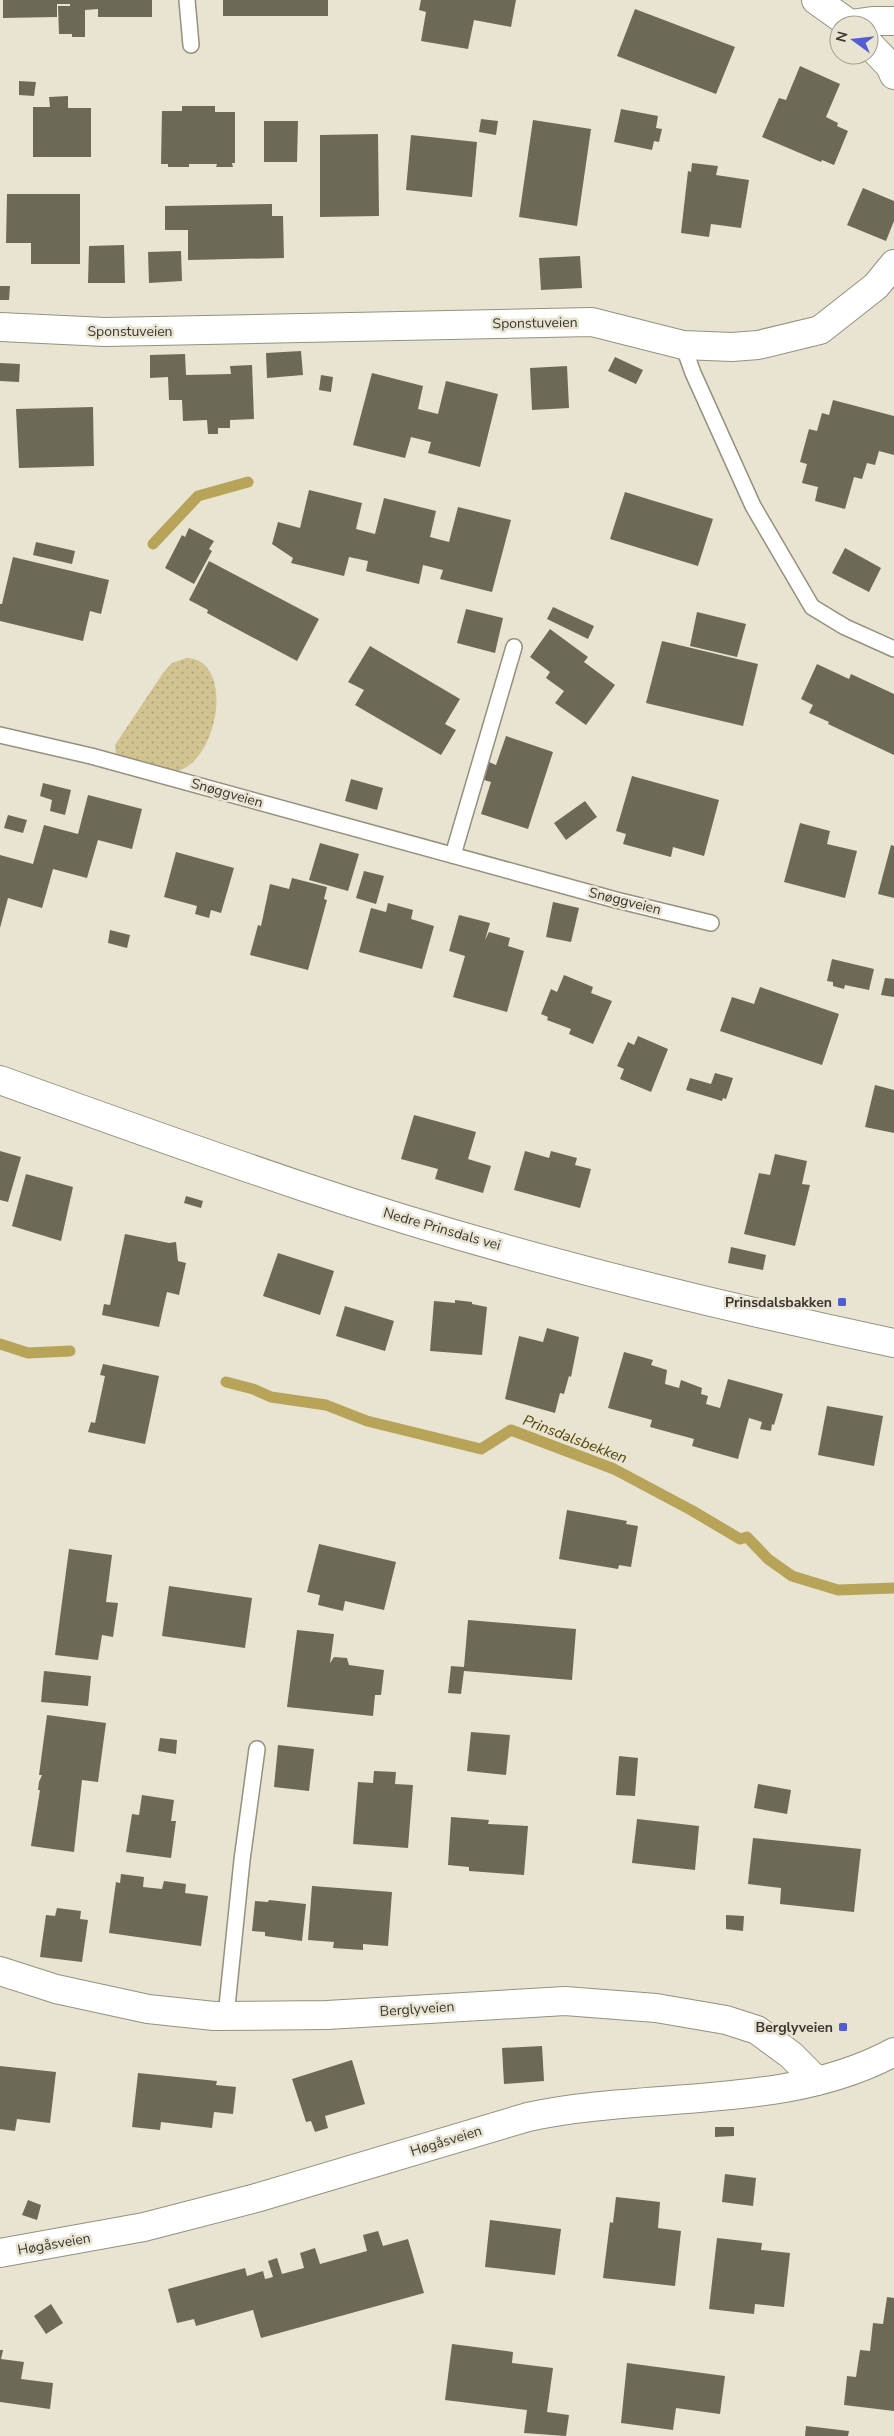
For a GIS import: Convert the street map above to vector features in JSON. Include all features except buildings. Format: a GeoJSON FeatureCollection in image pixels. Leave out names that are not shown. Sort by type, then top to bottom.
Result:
{"type":"FeatureCollection","features":[{"type":"Feature","properties":{"kind":"street"},"geometry":{"type":"LineString","coordinates":[[816,0],[837,15]]}},
{"type":"Feature","properties":{"kind":"street"},"geometry":{"type":"LineString","coordinates":[[879,20],[894,21]]}},
{"type":"Feature","properties":{"kind":"street"},"geometry":{"type":"LineString","coordinates":[[879,54],[890,66],[894,76]]}},
{"type":"Feature","properties":{"kind":"street","name":"Sponstuveien"},"geometry":{"type":"LineString","coordinates":[[0,327],[105,332],[592,322],[683,345],[732,347],[758,345],[820,330],[876,286],[894,264]]}},
{"type":"Feature","properties":{"kind":"street","name":"Nedre Prinsdals vei"},"geometry":{"type":"LineString","coordinates":[[0,1080],[193,1149],[359,1205],[647,1286],[894,1343]]}},
{"type":"Feature","properties":{"kind":"street","name":"Berglyveien"},"geometry":{"type":"LineString","coordinates":[[0,1970],[56,1989],[148,2009],[187,2014],[327,2016],[565,2001],[656,2008],[726,2020],[756,2030],[791,2054],[817,2081]]}},
{"type":"Feature","properties":{"kind":"street","name":"Høgåsveien"},"geometry":{"type":"LineString","coordinates":[[0,2254],[144,2226],[256,2198],[498,2125],[566,2109],[751,2092],[817,2081],[882,2067],[894,2052]]}},
{"type":"Feature","properties":{"kind":"lane"},"geometry":{"type":"LineString","coordinates":[[187,0],[191,45]]}},
{"type":"Feature","properties":{"kind":"lane"},"geometry":{"type":"LineString","coordinates":[[683,345],[693,373],[753,506],[812,607],[845,627],[894,649]]}},
{"type":"Feature","properties":{"kind":"lane"},"geometry":{"type":"LineString","coordinates":[[453,855],[514,647]]}},
{"type":"Feature","properties":{"kind":"lane","name":"Snøggveien"},"geometry":{"type":"LineString","coordinates":[[0,735],[91,756],[616,900],[712,923]]}},
{"type":"Feature","properties":{"kind":"lane"},"geometry":{"type":"LineString","coordinates":[[226,2016],[242,1860],[257,1749]]}},
{"type":"Feature","properties":{"kind":"shaded area"},"geometry":{"type":"Polygon","coordinates":[[[186,658],[202,663],[212,676],[216,694],[215,714],[210,735],[200,753],[188,766],[172,772],[116,756],[115,745],[163,673],[172,663],[186,658]]]}},
{"type":"Feature","properties":{"kind":"waterway"},"geometry":{"type":"LineString","coordinates":[[153,544],[198,496],[248,482]]}},
{"type":"Feature","properties":{"kind":"waterway","name":"Prinsdalsbekken"},"geometry":{"type":"LineString","coordinates":[[0,1344],[28,1353],[70,1351]]}},
{"type":"Feature","properties":{"kind":"waterway","name":"Prinsdalsbekken"},"geometry":{"type":"LineString","coordinates":[[226,1382],[253,1389],[271,1397],[326,1405],[367,1421],[481,1449],[511,1430],[614,1469],[691,1510],[740,1539],[747,1537],[768,1559],[792,1576],[838,1590],[894,1588]]}},
{"type":"Feature","properties":{"kind":"place","name":"Prinsdalsbakken"},"geometry":{"type":"Point","coordinates":[842,1302]}},
{"type":"Feature","properties":{"kind":"place","name":"Berglyveien"},"geometry":{"type":"Point","coordinates":[843,2027]}}]}
